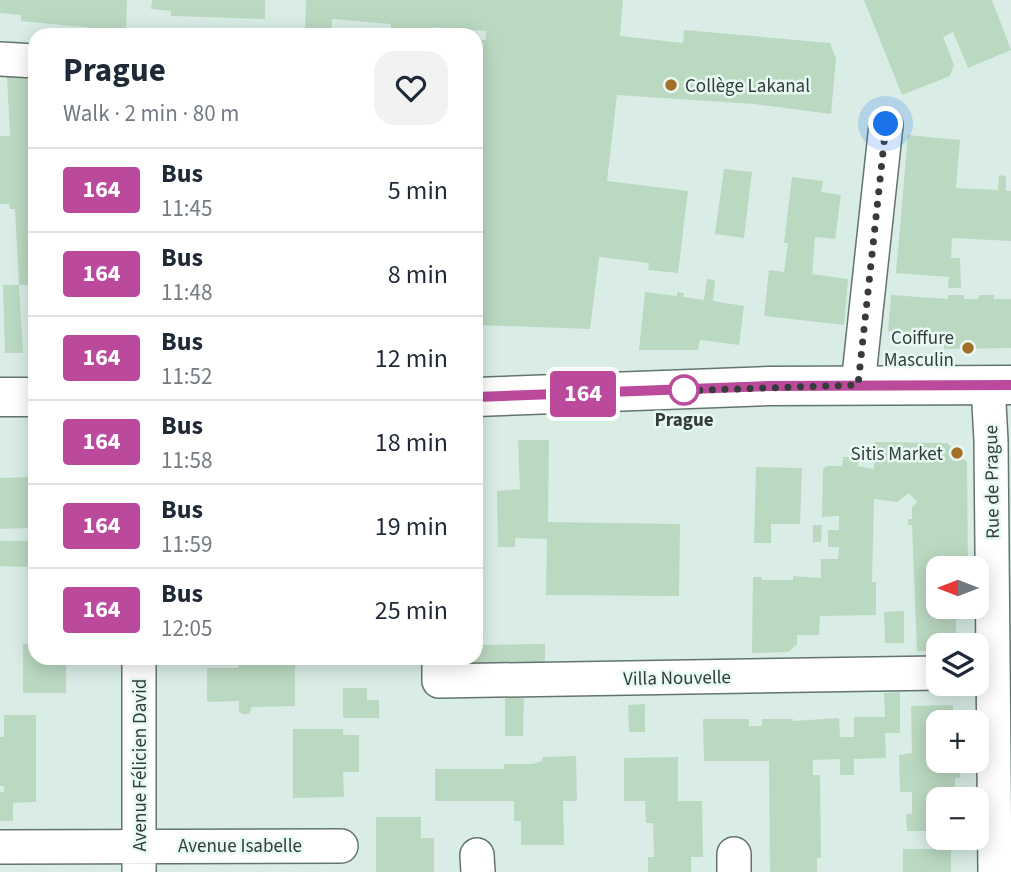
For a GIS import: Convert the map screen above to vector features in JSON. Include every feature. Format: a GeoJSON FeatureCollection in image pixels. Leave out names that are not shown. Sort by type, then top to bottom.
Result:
{"type":"FeatureCollection","features":[{"type":"Feature","properties":{"kind":"main road"},"geometry":{"type":"LineString","coordinates":[[483,397],[858,385],[999,385]]}},
{"type":"Feature","properties":{"kind":"main road"},"geometry":{"type":"LineString","coordinates":[[0,397],[28,397]]}},
{"type":"Feature","properties":{"kind":"street"},"geometry":{"type":"LineString","coordinates":[[0,59],[28,61]]}},
{"type":"Feature","properties":{"kind":"street"},"geometry":{"type":"LineString","coordinates":[[858,385],[886,124]]}},
{"type":"Feature","properties":{"kind":"street","name":"Rue de Prague"},"geometry":{"type":"LineString","coordinates":[[986,633],[991,441],[999,385]]}},
{"type":"Feature","properties":{"kind":"street","name":"Avenue Félicien David"},"geometry":{"type":"LineString","coordinates":[[139,665],[139,858]]}},
{"type":"Feature","properties":{"kind":"street","name":"Villa Nouvelle"},"geometry":{"type":"LineString","coordinates":[[439,665],[439,681],[926,673]]}},
{"type":"Feature","properties":{"kind":"street","name":"Rue de Prague"},"geometry":{"type":"LineString","coordinates":[[989,692],[1003,760],[995,872]]}},
{"type":"Feature","properties":{"kind":"street","name":"Avenue Isabelle"},"geometry":{"type":"LineString","coordinates":[[0,847],[139,858],[341,846]]}},
{"type":"Feature","properties":{"kind":"building"},"geometry":{"type":"Polygon","coordinates":[[[0,0],[127,0],[126,28],[21,21],[21,15],[0,13],[0,0]]]}},
{"type":"Feature","properties":{"kind":"building"},"geometry":{"type":"Polygon","coordinates":[[[152,0],[265,0],[265,19],[171,16],[171,11],[151,9],[152,0]]]}},
{"type":"Feature","properties":{"kind":"building","name":"Collège Lakanal"},"geometry":{"type":"Polygon","coordinates":[[[306,0],[623,0],[620,36],[683,43],[684,30],[830,43],[836,58],[831,114],[754,104],[617,95],[607,181],[688,191],[678,273],[648,270],[649,263],[599,257],[590,329],[483,325],[483,40],[486,40],[486,31],[483,28],[391,28],[391,24],[332,19],[331,28],[305,28],[306,0]]]}},
{"type":"Feature","properties":{"kind":"building"},"geometry":{"type":"Polygon","coordinates":[[[864,0],[992,0],[1011,50],[968,68],[953,32],[943,37],[954,65],[950,76],[902,95],[864,0]]]}},
{"type":"Feature","properties":{"kind":"building"},"geometry":{"type":"Polygon","coordinates":[[[7,77],[28,78],[28,285],[19,285],[15,209],[10,209],[9,204],[0,204],[0,136],[10,136],[7,77]]]}},
{"type":"Feature","properties":{"kind":"building"},"geometry":{"type":"Polygon","coordinates":[[[908,135],[960,140],[956,188],[998,190],[999,175],[1006,176],[1006,191],[1011,191],[1011,241],[952,238],[951,258],[960,258],[961,288],[948,288],[949,277],[896,273],[908,135]]]}},
{"type":"Feature","properties":{"kind":"building"},"geometry":{"type":"Polygon","coordinates":[[[724,169],[752,172],[744,238],[715,234],[724,169]]]}},
{"type":"Feature","properties":{"kind":"building"},"geometry":{"type":"Polygon","coordinates":[[[792,177],[823,181],[821,192],[841,195],[835,239],[815,237],[812,274],[848,279],[844,325],[764,316],[769,270],[784,272],[788,243],[784,243],[792,177]]]}},
{"type":"Feature","properties":{"kind":"building"},"geometry":{"type":"Polygon","coordinates":[[[707,279],[715,280],[713,301],[744,306],[739,345],[700,340],[698,350],[639,350],[645,292],[677,296],[677,292],[684,293],[683,297],[704,300],[707,279]]]}},
{"type":"Feature","properties":{"kind":"building"},"geometry":{"type":"Polygon","coordinates":[[[3,285],[19,285],[23,353],[5,353],[3,285]]]}},
{"type":"Feature","properties":{"kind":"building"},"geometry":{"type":"Polygon","coordinates":[[[891,295],[948,299],[948,295],[964,295],[964,299],[978,299],[979,295],[994,295],[994,299],[1011,299],[1011,348],[944,349],[945,335],[888,331],[891,295]]]}},
{"type":"Feature","properties":{"kind":"building"},"geometry":{"type":"Polygon","coordinates":[[[518,440],[549,440],[548,522],[680,524],[679,596],[546,595],[547,539],[515,538],[515,547],[498,547],[497,491],[520,489],[518,440]]]}},
{"type":"Feature","properties":{"kind":"building"},"geometry":{"type":"Polygon","coordinates":[[[874,442],[947,443],[967,462],[968,556],[926,556],[926,620],[956,620],[956,633],[926,633],[926,651],[917,651],[912,525],[908,525],[908,519],[912,519],[912,507],[917,502],[909,493],[897,502],[874,499],[872,582],[876,582],[876,615],[820,616],[819,635],[797,635],[797,644],[789,652],[752,653],[753,577],[762,577],[762,580],[793,580],[793,576],[821,578],[821,559],[838,559],[839,547],[828,547],[828,530],[839,530],[839,516],[822,517],[823,469],[827,466],[842,466],[843,457],[858,457],[858,466],[874,469],[874,442]]]}},
{"type":"Feature","properties":{"kind":"building"},"geometry":{"type":"Polygon","coordinates":[[[756,467],[802,468],[800,524],[771,524],[771,543],[754,543],[756,467]]]}},
{"type":"Feature","properties":{"kind":"building"},"geometry":{"type":"Polygon","coordinates":[[[28,477],[28,528],[0,529],[0,478],[28,477]]]}},
{"type":"Feature","properties":{"kind":"building"},"geometry":{"type":"Polygon","coordinates":[[[813,525],[822,525],[821,542],[813,542],[813,525]]]}},
{"type":"Feature","properties":{"kind":"building"},"geometry":{"type":"Polygon","coordinates":[[[0,541],[28,541],[28,567],[0,566],[0,541]]]}},
{"type":"Feature","properties":{"kind":"building"},"geometry":{"type":"Polygon","coordinates":[[[904,611],[904,643],[885,643],[884,612],[904,611]]]}},
{"type":"Feature","properties":{"kind":"building"},"geometry":{"type":"Polygon","coordinates":[[[23,644],[28,644],[28,665],[66,665],[66,693],[23,693],[23,644]]]}},
{"type":"Feature","properties":{"kind":"building"},"geometry":{"type":"Polygon","coordinates":[[[545,644],[545,663],[483,664],[483,645],[545,644]]]}},
{"type":"Feature","properties":{"kind":"building"},"geometry":{"type":"Polygon","coordinates":[[[239,665],[295,665],[295,706],[252,707],[249,714],[243,714],[239,712],[239,701],[207,702],[207,668],[238,668],[239,665]]]}},
{"type":"Feature","properties":{"kind":"building"},"geometry":{"type":"Polygon","coordinates":[[[343,688],[367,688],[367,700],[379,700],[379,718],[343,718],[343,688]]]}},
{"type":"Feature","properties":{"kind":"building"},"geometry":{"type":"Polygon","coordinates":[[[900,692],[900,733],[885,733],[886,758],[854,759],[854,775],[840,775],[840,759],[813,760],[813,775],[820,775],[821,858],[817,858],[817,872],[770,872],[769,761],[704,761],[703,719],[749,719],[749,726],[762,726],[762,719],[793,721],[839,718],[840,737],[854,737],[854,717],[885,717],[884,693],[900,692]]]}},
{"type":"Feature","properties":{"kind":"building"},"geometry":{"type":"Polygon","coordinates":[[[505,698],[524,698],[523,736],[505,736],[505,698]]]}},
{"type":"Feature","properties":{"kind":"building"},"geometry":{"type":"Polygon","coordinates":[[[645,704],[645,732],[629,732],[628,705],[645,704]]]}},
{"type":"Feature","properties":{"kind":"building"},"geometry":{"type":"Polygon","coordinates":[[[953,705],[953,710],[926,710],[926,773],[960,773],[960,778],[955,778],[955,787],[926,787],[926,831],[907,831],[906,814],[912,814],[912,792],[900,792],[899,755],[912,753],[911,706],[953,705]]]}},
{"type":"Feature","properties":{"kind":"building"},"geometry":{"type":"Polygon","coordinates":[[[4,715],[36,715],[36,802],[13,803],[13,821],[0,821],[0,792],[4,792],[4,786],[0,786],[0,737],[4,737],[4,715]]]}},
{"type":"Feature","properties":{"kind":"building"},"geometry":{"type":"Polygon","coordinates":[[[293,729],[343,729],[343,735],[359,735],[359,772],[343,772],[344,797],[293,798],[293,729]]]}},
{"type":"Feature","properties":{"kind":"building"},"geometry":{"type":"Polygon","coordinates":[[[576,756],[577,801],[563,801],[564,845],[521,845],[521,821],[514,821],[514,801],[435,801],[435,769],[504,769],[504,764],[532,764],[542,761],[543,757],[576,756]]]}},
{"type":"Feature","properties":{"kind":"building"},"geometry":{"type":"Polygon","coordinates":[[[678,757],[678,801],[702,801],[703,857],[691,857],[691,872],[648,872],[648,857],[654,857],[653,823],[646,823],[645,801],[624,801],[624,758],[678,757]]]}},
{"type":"Feature","properties":{"kind":"building"},"geometry":{"type":"Polygon","coordinates":[[[376,817],[421,817],[421,838],[434,838],[434,872],[376,872],[376,817]]]}},
{"type":"Feature","properties":{"kind":"building"},"geometry":{"type":"Polygon","coordinates":[[[903,849],[951,850],[951,872],[903,872],[903,849]]]}},
{"type":"Feature","properties":{"kind":"bus line","name":"164"},"geometry":{"type":"LineString","coordinates":[[483,397],[769,386],[1011,385]]}},
{"type":"Feature","properties":{"kind":"place","name":"Collège Lakanal"},"geometry":{"type":"Point","coordinates":[671,85]}},
{"type":"Feature","properties":{"kind":"place","name":"Coiffure Masculin"},"geometry":{"type":"Point","coordinates":[968,348]}},
{"type":"Feature","properties":{"kind":"place","name":"Prague"},"geometry":{"type":"Point","coordinates":[684,390]}},
{"type":"Feature","properties":{"kind":"place","name":"Sitis Market"},"geometry":{"type":"Point","coordinates":[957,453]}},
{"type":"Feature","properties":{"kind":"route"},"geometry":{"type":"LineString","coordinates":[[684,390],[673,391],[858,385],[886,124]]}}]}
